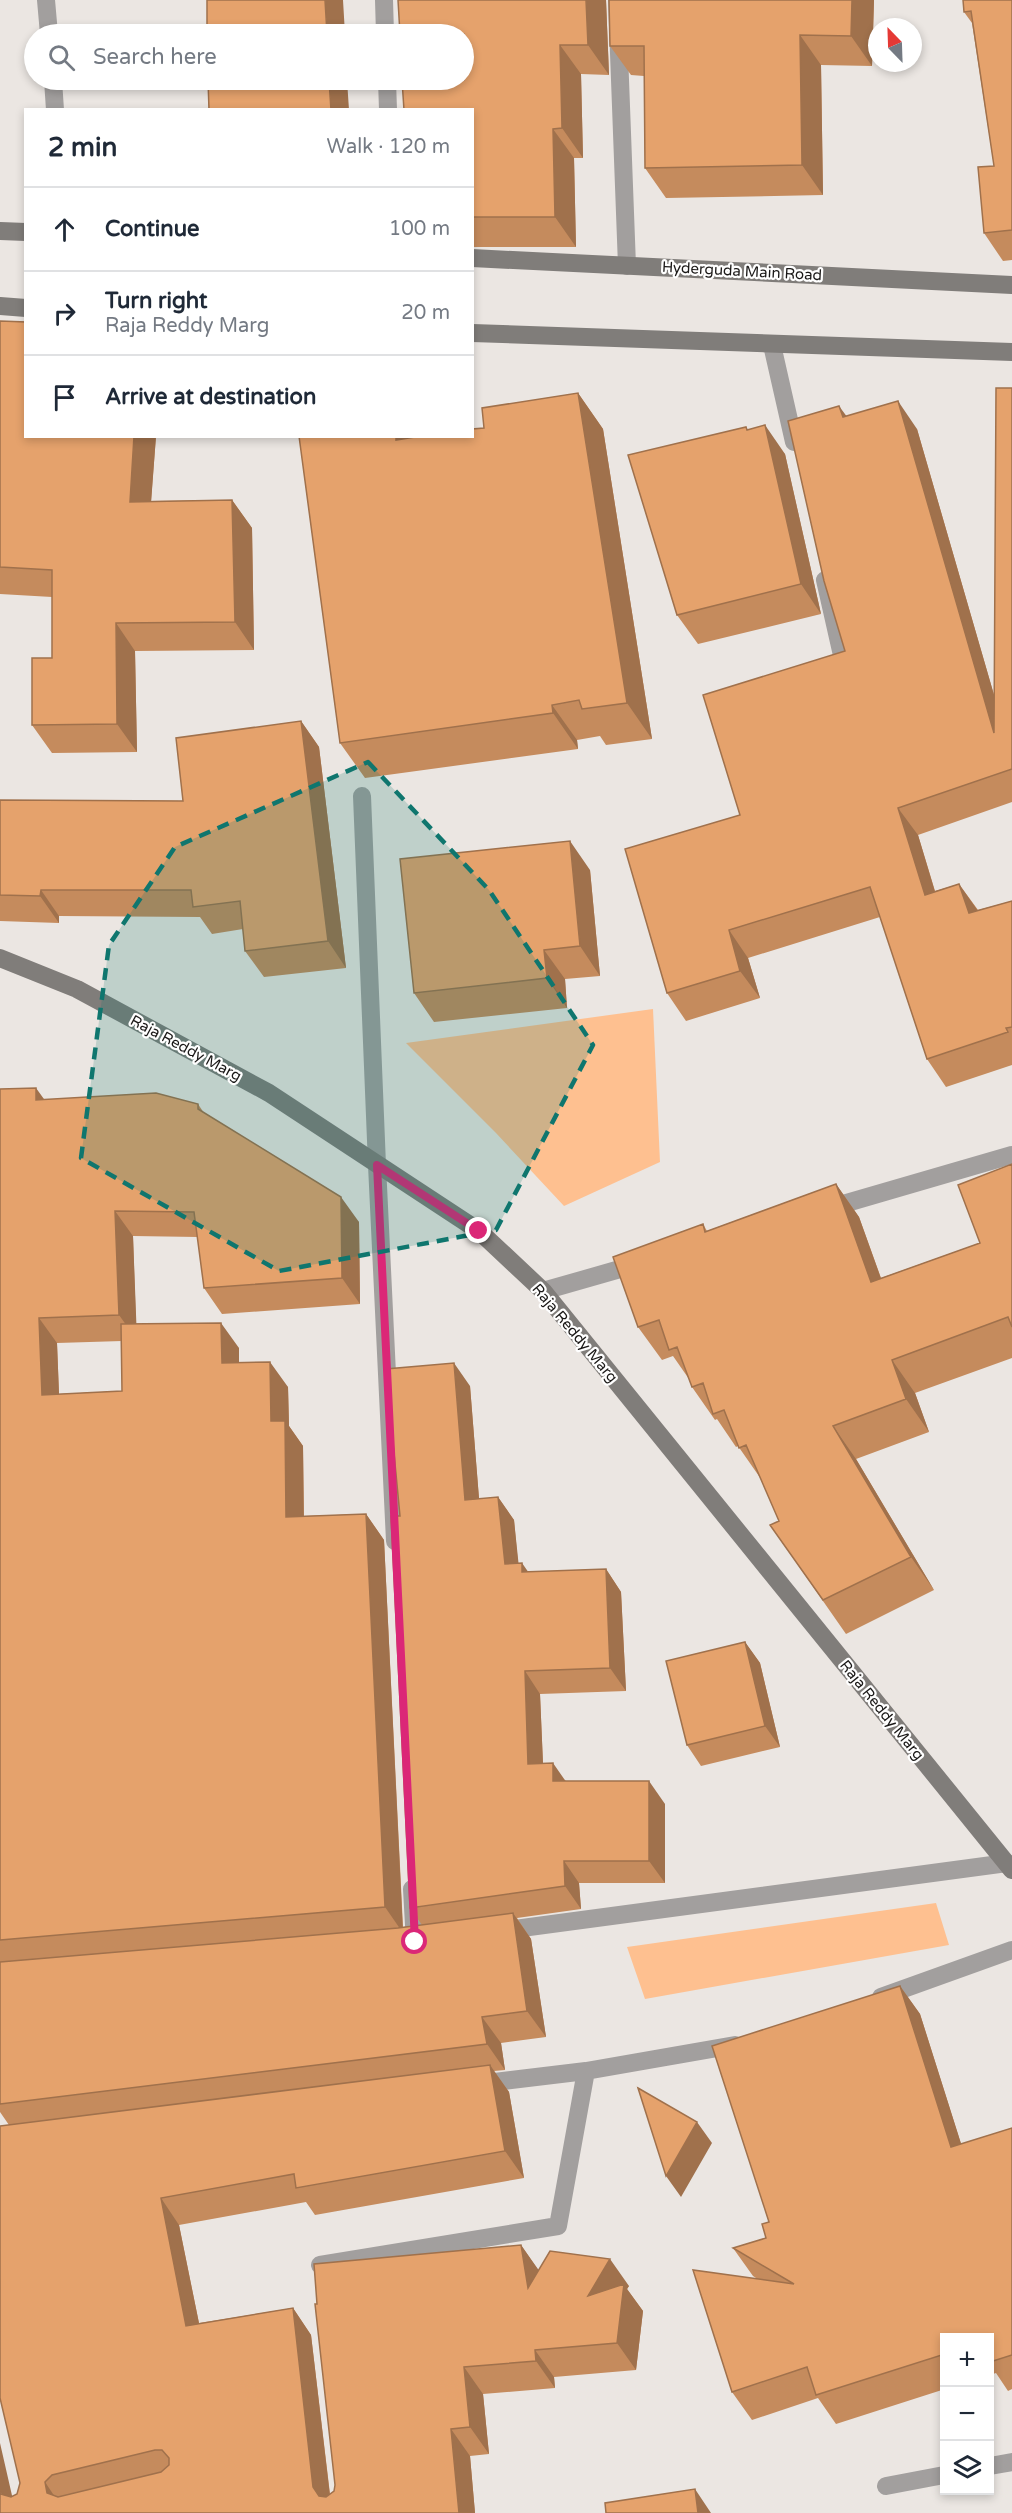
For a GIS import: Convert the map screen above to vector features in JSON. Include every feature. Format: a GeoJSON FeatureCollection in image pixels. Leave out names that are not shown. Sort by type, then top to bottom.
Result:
{"type":"FeatureCollection","features":[{"type":"Feature","properties":{"kind":"street"},"geometry":{"type":"LineString","coordinates":[[46,0],[48,24]]}},
{"type":"Feature","properties":{"kind":"street"},"geometry":{"type":"LineString","coordinates":[[384,0],[385,24]]}},
{"type":"Feature","properties":{"kind":"street"},"geometry":{"type":"LineString","coordinates":[[617,0],[627,266]]}},
{"type":"Feature","properties":{"kind":"street"},"geometry":{"type":"LineString","coordinates":[[54,90],[56,108]]}},
{"type":"Feature","properties":{"kind":"street"},"geometry":{"type":"LineString","coordinates":[[387,90],[388,108]]}},
{"type":"Feature","properties":{"kind":"street"},"geometry":{"type":"LineString","coordinates":[[0,231],[24,232]]}},
{"type":"Feature","properties":{"kind":"street","name":"Hyderguda Main Road"},"geometry":{"type":"LineString","coordinates":[[474,258],[1012,285]]}},
{"type":"Feature","properties":{"kind":"street"},"geometry":{"type":"LineString","coordinates":[[0,306],[24,308]]}},
{"type":"Feature","properties":{"kind":"street"},"geometry":{"type":"LineString","coordinates":[[474,333],[1012,352]]}},
{"type":"Feature","properties":{"kind":"street"},"geometry":{"type":"LineString","coordinates":[[772,345],[797,458]]}},
{"type":"Feature","properties":{"kind":"street"},"geometry":{"type":"LineString","coordinates":[[821,560],[846,673]]}},
{"type":"Feature","properties":{"kind":"street"},"geometry":{"type":"LineString","coordinates":[[362,796],[396,1560]]}},
{"type":"Feature","properties":{"kind":"street","name":"Raja Reddy Marg"},"geometry":{"type":"LineString","coordinates":[[0,958],[77,989],[269,1093],[479,1231],[543,1291],[1009,1867]]}},
{"type":"Feature","properties":{"kind":"street"},"geometry":{"type":"LineString","coordinates":[[806,1215],[1012,1155]]}},
{"type":"Feature","properties":{"kind":"street"},"geometry":{"type":"LineString","coordinates":[[543,1291],[657,1258]]}},
{"type":"Feature","properties":{"kind":"street"},"geometry":{"type":"LineString","coordinates":[[486,1933],[1009,1867]]}},
{"type":"Feature","properties":{"kind":"street"},"geometry":{"type":"LineString","coordinates":[[391,1945],[421,1942],[411,1871]]}},
{"type":"Feature","properties":{"kind":"street"},"geometry":{"type":"LineString","coordinates":[[868,2002],[1012,1950]]}},
{"type":"Feature","properties":{"kind":"street"},"geometry":{"type":"LineString","coordinates":[[457,2087],[586,2071],[758,2041]]}},
{"type":"Feature","properties":{"kind":"street"},"geometry":{"type":"LineString","coordinates":[[316,2278],[315,2266],[558,2226],[586,2071]]}},
{"type":"Feature","properties":{"kind":"street"},"geometry":{"type":"LineString","coordinates":[[994,2465],[1012,2462]]}},
{"type":"Feature","properties":{"kind":"street"},"geometry":{"type":"LineString","coordinates":[[886,2486],[940,2476]]}},
{"type":"Feature","properties":{"kind":"highlighted area"},"geometry":{"type":"Polygon","coordinates":[[[368,762],[489,890],[593,1045],[496,1230],[279,1271],[81,1158],[109,945],[175,847],[368,762]]]}},
{"type":"Feature","properties":{"kind":"shaded area"},"geometry":{"type":"Polygon","coordinates":[[[653,1009],[660,1162],[564,1206],[496,1133],[406,1043],[653,1009]]]}},
{"type":"Feature","properties":{"kind":"shaded area"},"geometry":{"type":"Polygon","coordinates":[[[936,1903],[949,1945],[645,1999],[627,1947],[936,1903]]]}},
{"type":"Feature","properties":{"kind":"building"},"geometry":{"type":"Polygon","coordinates":[[[207,0],[325,0],[326,24],[207,24],[207,0]]]}},
{"type":"Feature","properties":{"kind":"building"},"geometry":{"type":"Polygon","coordinates":[[[398,0],[586,0],[588,45],[560,45],[562,128],[553,129],[555,217],[474,217],[474,108],[404,108],[403,90],[474,90],[474,24],[399,24],[398,0]]]}},
{"type":"Feature","properties":{"kind":"building"},"geometry":{"type":"Polygon","coordinates":[[[609,0],[852,0],[851,36],[800,35],[802,165],[645,168],[644,46],[610,46],[609,0]]]}},
{"type":"Feature","properties":{"kind":"building"},"geometry":{"type":"Polygon","coordinates":[[[963,0],[1012,0],[1012,230],[984,233],[978,167],[994,166],[971,11],[964,12],[963,0]]]}},
{"type":"Feature","properties":{"kind":"building"},"geometry":{"type":"Polygon","coordinates":[[[208,90],[330,90],[331,108],[209,108],[208,90]]]}},
{"type":"Feature","properties":{"kind":"building"},"geometry":{"type":"Polygon","coordinates":[[[0,321],[24,322],[24,438],[134,438],[130,502],[232,500],[235,622],[116,623],[117,724],[32,725],[32,658],[52,658],[52,570],[0,567],[0,321]]]}},
{"type":"Feature","properties":{"kind":"building"},"geometry":{"type":"Polygon","coordinates":[[[996,388],[1012,388],[1012,769],[898,808],[925,895],[959,884],[969,913],[1012,901],[1012,1027],[1006,1028],[1008,1032],[927,1059],[870,887],[729,930],[740,971],[667,993],[625,849],[740,815],[703,695],[845,651],[824,581],[788,421],[839,406],[843,417],[898,401],[994,733],[996,388]]]}},
{"type":"Feature","properties":{"kind":"building"},"geometry":{"type":"Polygon","coordinates":[[[578,393],[627,703],[582,709],[579,700],[552,705],[553,713],[340,743],[299,438],[396,438],[396,440],[474,438],[474,429],[484,428],[482,408],[578,393]]]}},
{"type":"Feature","properties":{"kind":"building"},"geometry":{"type":"Polygon","coordinates":[[[765,425],[801,584],[677,615],[628,455],[746,427],[747,430],[765,425]]]}},
{"type":"Feature","properties":{"kind":"building"},"geometry":{"type":"Polygon","coordinates":[[[301,721],[328,941],[245,951],[240,901],[193,907],[191,890],[41,890],[40,896],[0,895],[0,800],[183,801],[176,738],[301,721]]]}},
{"type":"Feature","properties":{"kind":"building"},"geometry":{"type":"Polygon","coordinates":[[[570,841],[580,946],[544,950],[547,978],[414,993],[400,859],[570,841]]]}},
{"type":"Feature","properties":{"kind":"building"},"geometry":{"type":"Polygon","coordinates":[[[36,1088],[36,1100],[156,1093],[198,1104],[198,1109],[341,1197],[342,1278],[204,1288],[194,1212],[115,1211],[119,1315],[39,1318],[42,1395],[122,1391],[121,1324],[221,1323],[222,1363],[270,1362],[271,1421],[285,1421],[286,1517],[366,1514],[385,1907],[0,1940],[0,1089],[36,1088]]]}},
{"type":"Feature","properties":{"kind":"building"},"geometry":{"type":"Polygon","coordinates":[[[1012,1164],[1012,1327],[1008,1317],[892,1360],[906,1399],[833,1426],[911,1557],[823,1600],[770,1525],[779,1521],[746,1445],[739,1448],[724,1410],[713,1414],[703,1383],[692,1387],[677,1347],[669,1350],[659,1320],[638,1327],[613,1257],[703,1224],[705,1232],[836,1184],[871,1282],[980,1243],[958,1185],[1012,1164]]]}},
{"type":"Feature","properties":{"kind":"building"},"geometry":{"type":"Polygon","coordinates":[[[454,1363],[465,1500],[498,1497],[505,1564],[522,1563],[522,1572],[606,1569],[610,1668],[525,1671],[528,1764],[553,1763],[553,1781],[649,1781],[649,1861],[564,1861],[565,1886],[410,1908],[391,1516],[400,1516],[386,1369],[454,1363]]]}},
{"type":"Feature","properties":{"kind":"building"},"geometry":{"type":"Polygon","coordinates":[[[745,1642],[765,1726],[687,1745],[666,1661],[745,1642]]]}},
{"type":"Feature","properties":{"kind":"building"},"geometry":{"type":"Polygon","coordinates":[[[513,1913],[527,2011],[482,2017],[487,2044],[0,2104],[0,1962],[398,1928],[513,1913]]]}},
{"type":"Feature","properties":{"kind":"building"},"geometry":{"type":"Polygon","coordinates":[[[900,1986],[951,2147],[1012,2128],[1012,2355],[994,2361],[994,2333],[940,2333],[940,2356],[816,2395],[807,2367],[732,2392],[693,2270],[794,2284],[733,2248],[766,2238],[762,2224],[769,2222],[712,2046],[900,1986]]]}},
{"type":"Feature","properties":{"kind":"building"},"geometry":{"type":"Polygon","coordinates":[[[490,2065],[505,2151],[296,2188],[294,2174],[161,2198],[186,2326],[293,2308],[313,2487],[319,2496],[326,2497],[334,2491],[335,2485],[315,2304],[317,2304],[314,2264],[521,2245],[528,2288],[550,2251],[610,2259],[588,2296],[624,2284],[617,2343],[535,2350],[536,2361],[464,2367],[470,2427],[451,2429],[459,2513],[0,2513],[0,2492],[11,2497],[17,2494],[20,2483],[0,2398],[0,2126],[490,2065]],[[162,2450],[52,2475],[45,2482],[47,2493],[58,2497],[161,2472],[169,2465],[169,2458],[162,2450]]]}},
{"type":"Feature","properties":{"kind":"building"},"geometry":{"type":"Polygon","coordinates":[[[638,2088],[697,2122],[666,2176],[638,2088]]]}},
{"type":"Feature","properties":{"kind":"building"},"geometry":{"type":"Polygon","coordinates":[[[695,2489],[698,2513],[606,2513],[605,2503],[695,2489]]]}},
{"type":"Feature","properties":{"kind":"route"},"geometry":{"type":"LineString","coordinates":[[415,1942],[377,1165],[479,1231]]}}]}
